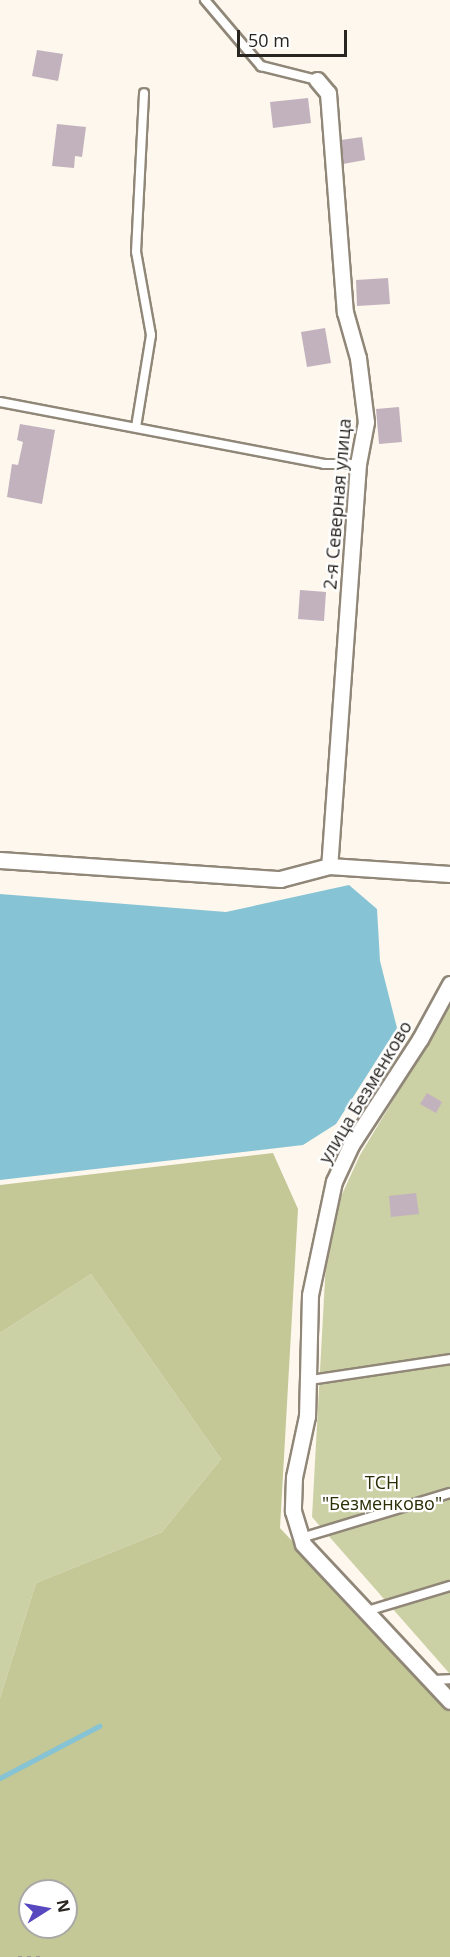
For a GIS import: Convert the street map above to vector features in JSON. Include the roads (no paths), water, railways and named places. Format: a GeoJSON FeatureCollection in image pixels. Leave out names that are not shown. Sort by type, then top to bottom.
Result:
{"type":"FeatureCollection","features":[{"type":"Feature","properties":{"kind":"street","name":"2-я Северная улица"},"geometry":{"type":"LineString","coordinates":[[317,80],[328,93],[345,312],[358,358],[366,422],[358,464],[329,866]]}},
{"type":"Feature","properties":{"kind":"street"},"geometry":{"type":"LineString","coordinates":[[0,860],[280,879],[329,866],[450,874]]}},
{"type":"Feature","properties":{"kind":"street","name":"улица Безменково"},"geometry":{"type":"LineString","coordinates":[[450,984],[420,1039],[351,1145],[334,1181],[310,1295],[310,1380],[307,1416],[294,1477],[293,1511],[302,1538],[450,1701]]}},
{"type":"Feature","properties":{"kind":"lane"},"geometry":{"type":"LineString","coordinates":[[205,0],[261,66],[317,80]]}},
{"type":"Feature","properties":{"kind":"lane"},"geometry":{"type":"LineString","coordinates":[[135,427],[151,335],[136,252],[144,93]]}},
{"type":"Feature","properties":{"kind":"lane"},"geometry":{"type":"LineString","coordinates":[[0,402],[324,464],[358,464]]}},
{"type":"Feature","properties":{"kind":"lane"},"geometry":{"type":"LineString","coordinates":[[310,1380],[450,1359]]}},
{"type":"Feature","properties":{"kind":"lane"},"geometry":{"type":"LineString","coordinates":[[302,1538],[450,1492]]}},
{"type":"Feature","properties":{"kind":"lane"},"geometry":{"type":"LineString","coordinates":[[367,1611],[450,1586]]}},
{"type":"Feature","properties":{"kind":"lane"},"geometry":{"type":"LineString","coordinates":[[431,1680],[450,1679]]}},
{"type":"Feature","properties":{"kind":"water"},"geometry":{"type":"Polygon","coordinates":[[[349,885],[377,909],[380,961],[397,1028],[336,1124],[303,1145],[0,1180],[0,894],[226,912],[349,885]]]}},
{"type":"Feature","properties":{"kind":"waterway"},"geometry":{"type":"LineString","coordinates":[[0,1778],[99,1726]]}},
{"type":"Feature","properties":{"kind":"park label","name":"ТСН \"Безменково\""},"geometry":{"type":"Point","coordinates":[382,1493]}}]}
